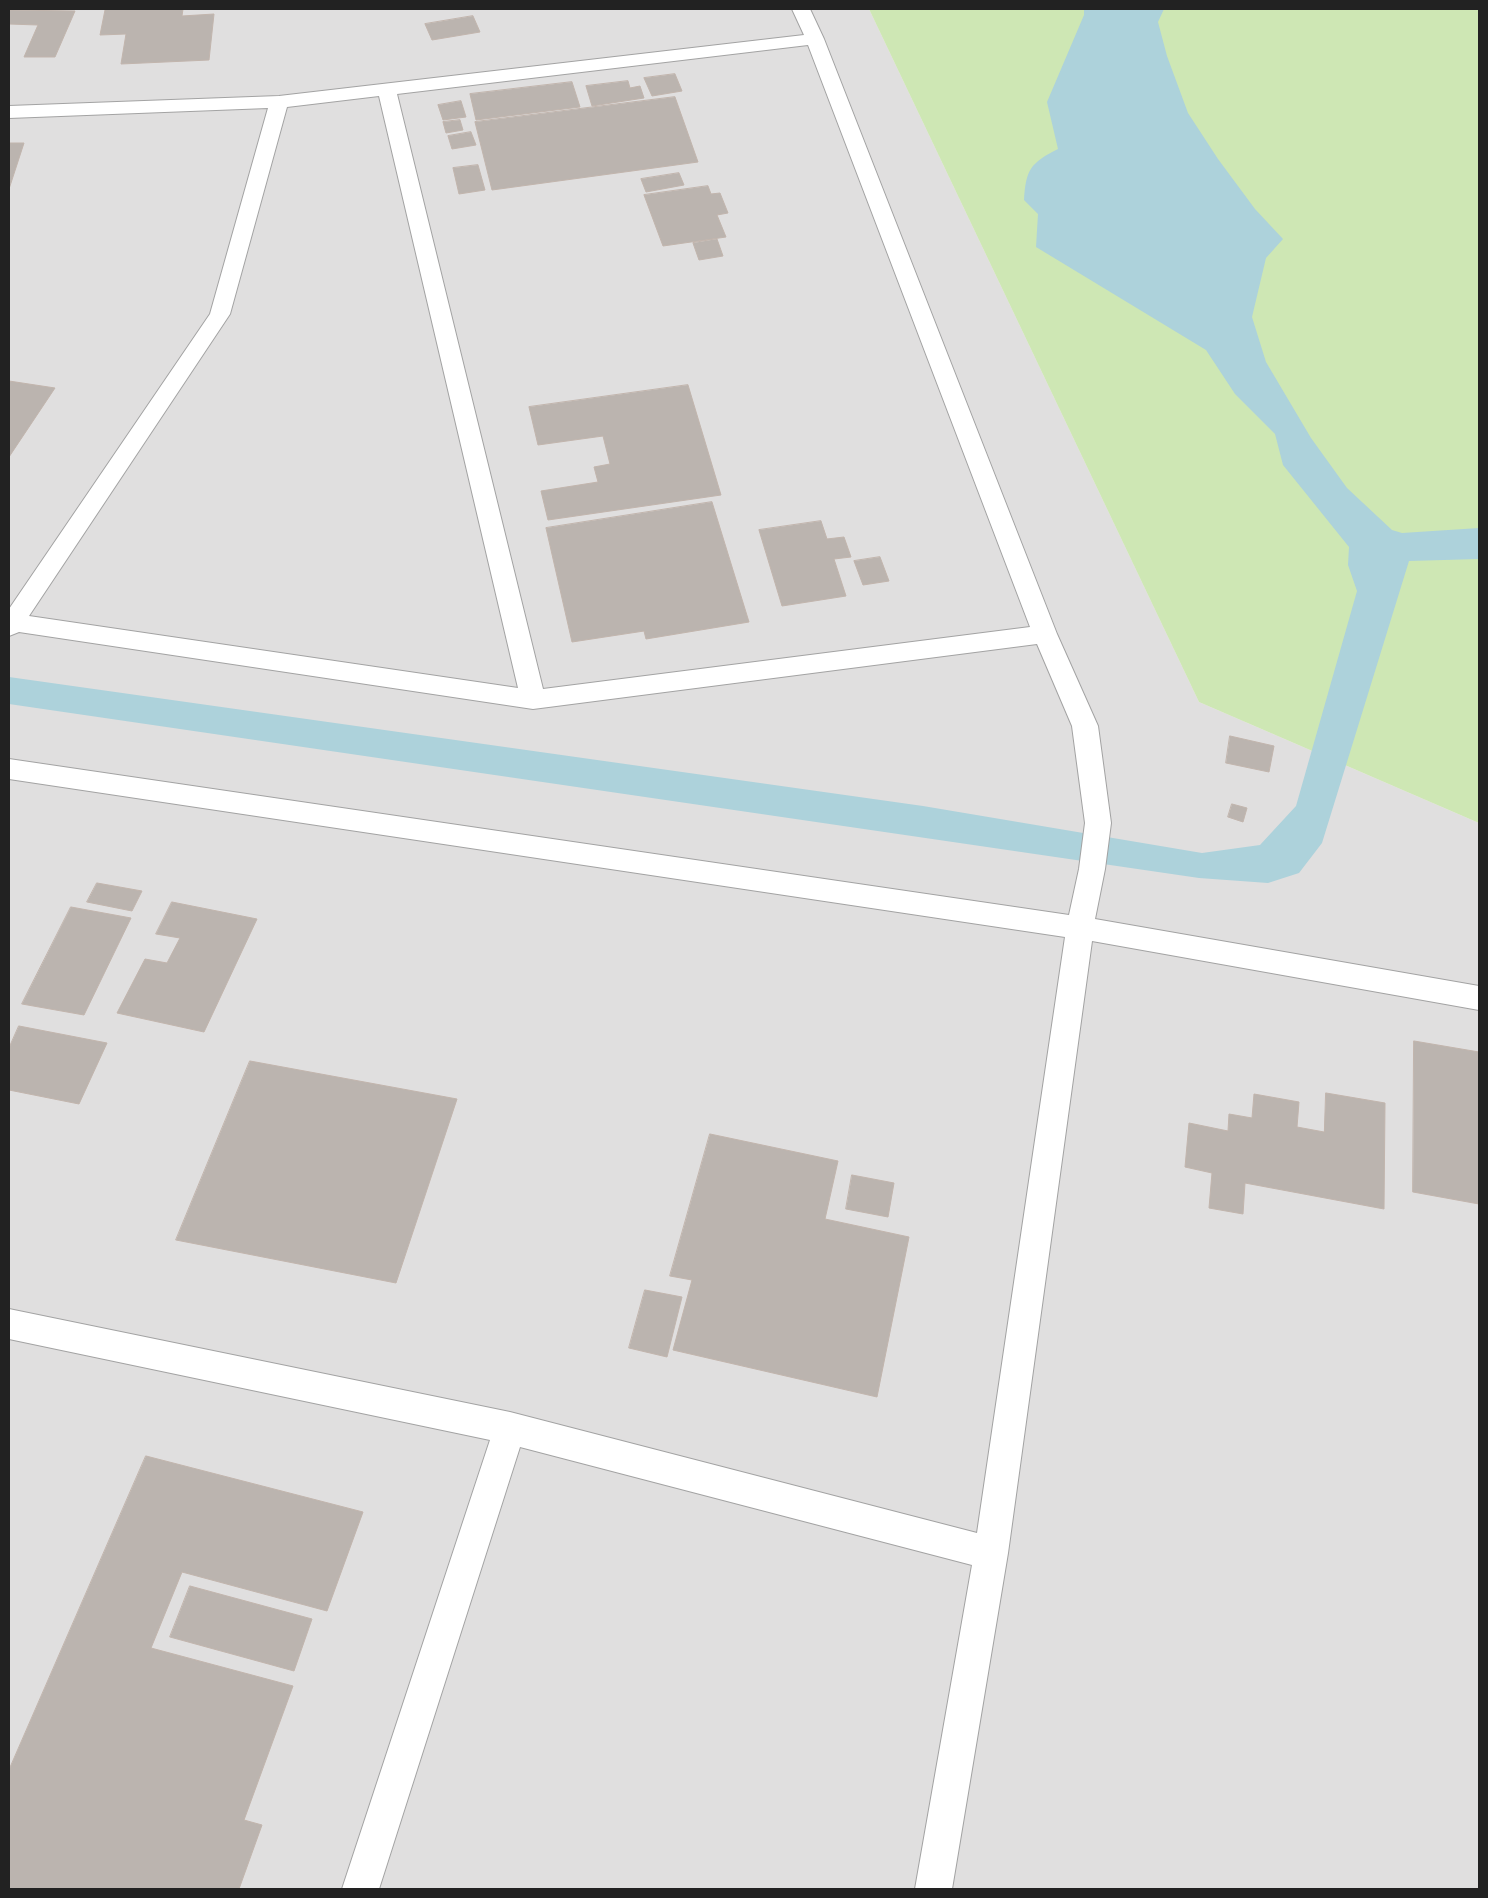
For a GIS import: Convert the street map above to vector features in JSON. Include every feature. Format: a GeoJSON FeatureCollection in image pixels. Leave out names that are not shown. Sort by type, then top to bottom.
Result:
{"type":"FeatureCollection","features":[{"type":"Feature","properties":{"kind":"street"},"geometry":{"type":"LineString","coordinates":[[801,9],[815,40],[1045,634],[1085,726],[1098,823],[1092,869],[1080,928],[991,1553],[934,1889]]}},
{"type":"Feature","properties":{"kind":"street"},"geometry":{"type":"LineString","coordinates":[[9,112],[279,102],[815,40]]}},
{"type":"Feature","properties":{"kind":"street"},"geometry":{"type":"LineString","coordinates":[[387,90],[533,700]]}},
{"type":"Feature","properties":{"kind":"street"},"geometry":{"type":"LineString","coordinates":[[279,102],[220,314],[10,625],[533,700],[1045,634]]}},
{"type":"Feature","properties":{"kind":"street"},"geometry":{"type":"LineString","coordinates":[[9,769],[1080,928],[1479,998]]}},
{"type":"Feature","properties":{"kind":"street"},"geometry":{"type":"LineString","coordinates":[[9,1324],[510,1428],[991,1553]]}},
{"type":"Feature","properties":{"kind":"street"},"geometry":{"type":"LineString","coordinates":[[360,1889],[510,1428]]}},
{"type":"Feature","properties":{"kind":"shaded area"},"geometry":{"type":"Polygon","coordinates":[[[9,9],[869,9],[1199,702],[1479,823],[1479,1889],[9,1889],[9,9]]]}},
{"type":"Feature","properties":{"kind":"green space"},"geometry":{"type":"Polygon","coordinates":[[[869,9],[1479,9],[1479,823],[1199,702],[869,9]]]}},
{"type":"Feature","properties":{"kind":"water"},"geometry":{"type":"Polygon","coordinates":[[[1084,9],[1164,9],[1158,22],[1167,56],[1188,113],[1218,159],[1255,209],[1283,239],[1266,258],[1252,317],[1266,362],[1311,438],[1347,488],[1392,530],[1402,533],[1479,528],[1479,559],[1409,561],[1322,843],[1299,873],[1268,883],[1199,878],[9,704],[9,677],[923,806],[1202,853],[1260,845],[1296,806],[1357,591],[1348,565],[1349,547],[1283,465],[1275,434],[1235,394],[1206,350],[1036,247],[1038,214],[1024,200],[1026,181],[1035,163],[1058,149],[1047,102],[1084,15],[1084,9]]]}},
{"type":"Feature","properties":{"kind":"building"},"geometry":{"type":"Polygon","coordinates":[[[183,9],[182,16],[214,14],[209,60],[121,64],[126,34],[100,35],[105,10],[183,9]]]}},
{"type":"Feature","properties":{"kind":"building"},"geometry":{"type":"Polygon","coordinates":[[[9,10],[75,11],[55,57],[24,57],[38,25],[9,24],[9,10]]]}},
{"type":"Feature","properties":{"kind":"building"},"geometry":{"type":"Polygon","coordinates":[[[473,16],[480,32],[432,40],[425,24],[473,16]]]}},
{"type":"Feature","properties":{"kind":"building"},"geometry":{"type":"Polygon","coordinates":[[[675,74],[682,91],[652,96],[644,78],[675,74]]]}},
{"type":"Feature","properties":{"kind":"building"},"geometry":{"type":"Polygon","coordinates":[[[628,81],[630,88],[640,86],[644,98],[592,106],[586,86],[628,81]]]}},
{"type":"Feature","properties":{"kind":"building"},"geometry":{"type":"Polygon","coordinates":[[[572,82],[580,107],[476,120],[470,94],[572,82]]]}},
{"type":"Feature","properties":{"kind":"building"},"geometry":{"type":"Polygon","coordinates":[[[675,97],[698,162],[492,190],[475,122],[675,97]]]}},
{"type":"Feature","properties":{"kind":"building"},"geometry":{"type":"Polygon","coordinates":[[[461,101],[466,117],[443,120],[438,105],[461,101]]]}},
{"type":"Feature","properties":{"kind":"building"},"geometry":{"type":"Polygon","coordinates":[[[460,120],[463,130],[446,133],[443,122],[460,120]]]}},
{"type":"Feature","properties":{"kind":"building"},"geometry":{"type":"Polygon","coordinates":[[[471,132],[476,145],[452,149],[448,136],[471,132]]]}},
{"type":"Feature","properties":{"kind":"building"},"geometry":{"type":"Polygon","coordinates":[[[9,143],[24,143],[9,189],[9,143]]]}},
{"type":"Feature","properties":{"kind":"building"},"geometry":{"type":"Polygon","coordinates":[[[478,165],[485,190],[459,194],[453,168],[478,165]]]}},
{"type":"Feature","properties":{"kind":"building"},"geometry":{"type":"Polygon","coordinates":[[[679,173],[684,185],[646,192],[641,179],[679,173]]]}},
{"type":"Feature","properties":{"kind":"building"},"geometry":{"type":"Polygon","coordinates":[[[708,186],[711,194],[720,193],[728,213],[717,215],[726,237],[663,246],[644,195],[708,186]]]}},
{"type":"Feature","properties":{"kind":"building"},"geometry":{"type":"Polygon","coordinates":[[[717,239],[723,256],[699,260],[693,243],[717,239]]]}},
{"type":"Feature","properties":{"kind":"building"},"geometry":{"type":"Polygon","coordinates":[[[9,381],[55,388],[9,457],[9,381]]]}},
{"type":"Feature","properties":{"kind":"building"},"geometry":{"type":"Polygon","coordinates":[[[688,385],[721,495],[548,520],[541,491],[598,482],[594,467],[610,464],[603,436],[538,445],[529,407],[688,385]]]}},
{"type":"Feature","properties":{"kind":"building"},"geometry":{"type":"Polygon","coordinates":[[[712,502],[749,622],[646,639],[644,631],[572,642],[546,528],[712,502]]]}},
{"type":"Feature","properties":{"kind":"building"},"geometry":{"type":"Polygon","coordinates":[[[821,521],[827,539],[844,537],[851,557],[834,559],[846,596],[782,606],[759,530],[821,521]]]}},
{"type":"Feature","properties":{"kind":"building"},"geometry":{"type":"Polygon","coordinates":[[[880,557],[889,581],[863,585],[854,561],[880,557]]]}},
{"type":"Feature","properties":{"kind":"building"},"geometry":{"type":"Polygon","coordinates":[[[1230,736],[1274,746],[1269,772],[1226,763],[1230,736]]]}},
{"type":"Feature","properties":{"kind":"building"},"geometry":{"type":"Polygon","coordinates":[[[1232,804],[1247,808],[1243,822],[1228,817],[1232,804]]]}},
{"type":"Feature","properties":{"kind":"building"},"geometry":{"type":"Polygon","coordinates":[[[97,883],[142,891],[132,911],[87,902],[97,883]]]}},
{"type":"Feature","properties":{"kind":"building"},"geometry":{"type":"Polygon","coordinates":[[[172,902],[257,919],[204,1032],[117,1013],[145,959],[167,963],[180,938],[156,934],[172,902]]]}},
{"type":"Feature","properties":{"kind":"building"},"geometry":{"type":"Polygon","coordinates":[[[71,907],[131,918],[84,1015],[22,1004],[71,907]]]}},
{"type":"Feature","properties":{"kind":"building"},"geometry":{"type":"Polygon","coordinates":[[[19,1026],[107,1043],[79,1104],[9,1090],[9,1048],[19,1026]]]}},
{"type":"Feature","properties":{"kind":"building"},"geometry":{"type":"Polygon","coordinates":[[[1414,1041],[1479,1052],[1479,1204],[1413,1192],[1414,1041]]]}},
{"type":"Feature","properties":{"kind":"building"},"geometry":{"type":"Polygon","coordinates":[[[250,1061],[457,1099],[396,1283],[176,1240],[250,1061]]]}},
{"type":"Feature","properties":{"kind":"building"},"geometry":{"type":"Polygon","coordinates":[[[1326,1093],[1385,1103],[1384,1209],[1245,1183],[1243,1214],[1209,1208],[1212,1173],[1185,1167],[1189,1123],[1228,1131],[1229,1114],[1252,1118],[1254,1094],[1299,1102],[1297,1127],[1324,1132],[1326,1093]]]}},
{"type":"Feature","properties":{"kind":"building"},"geometry":{"type":"Polygon","coordinates":[[[710,1134],[838,1161],[825,1219],[909,1237],[877,1397],[673,1350],[692,1280],[670,1276],[710,1134]]]}},
{"type":"Feature","properties":{"kind":"building"},"geometry":{"type":"Polygon","coordinates":[[[852,1175],[894,1183],[888,1217],[846,1209],[852,1175]]]}},
{"type":"Feature","properties":{"kind":"building"},"geometry":{"type":"Polygon","coordinates":[[[645,1290],[682,1297],[667,1357],[629,1348],[645,1290]]]}},
{"type":"Feature","properties":{"kind":"building"},"geometry":{"type":"Polygon","coordinates":[[[146,1456],[363,1512],[327,1611],[182,1572],[151,1648],[293,1686],[244,1820],[262,1825],[239,1889],[9,1889],[9,1770],[146,1456]]]}},
{"type":"Feature","properties":{"kind":"building"},"geometry":{"type":"Polygon","coordinates":[[[190,1586],[312,1619],[294,1671],[170,1637],[190,1586]]]}}]}
